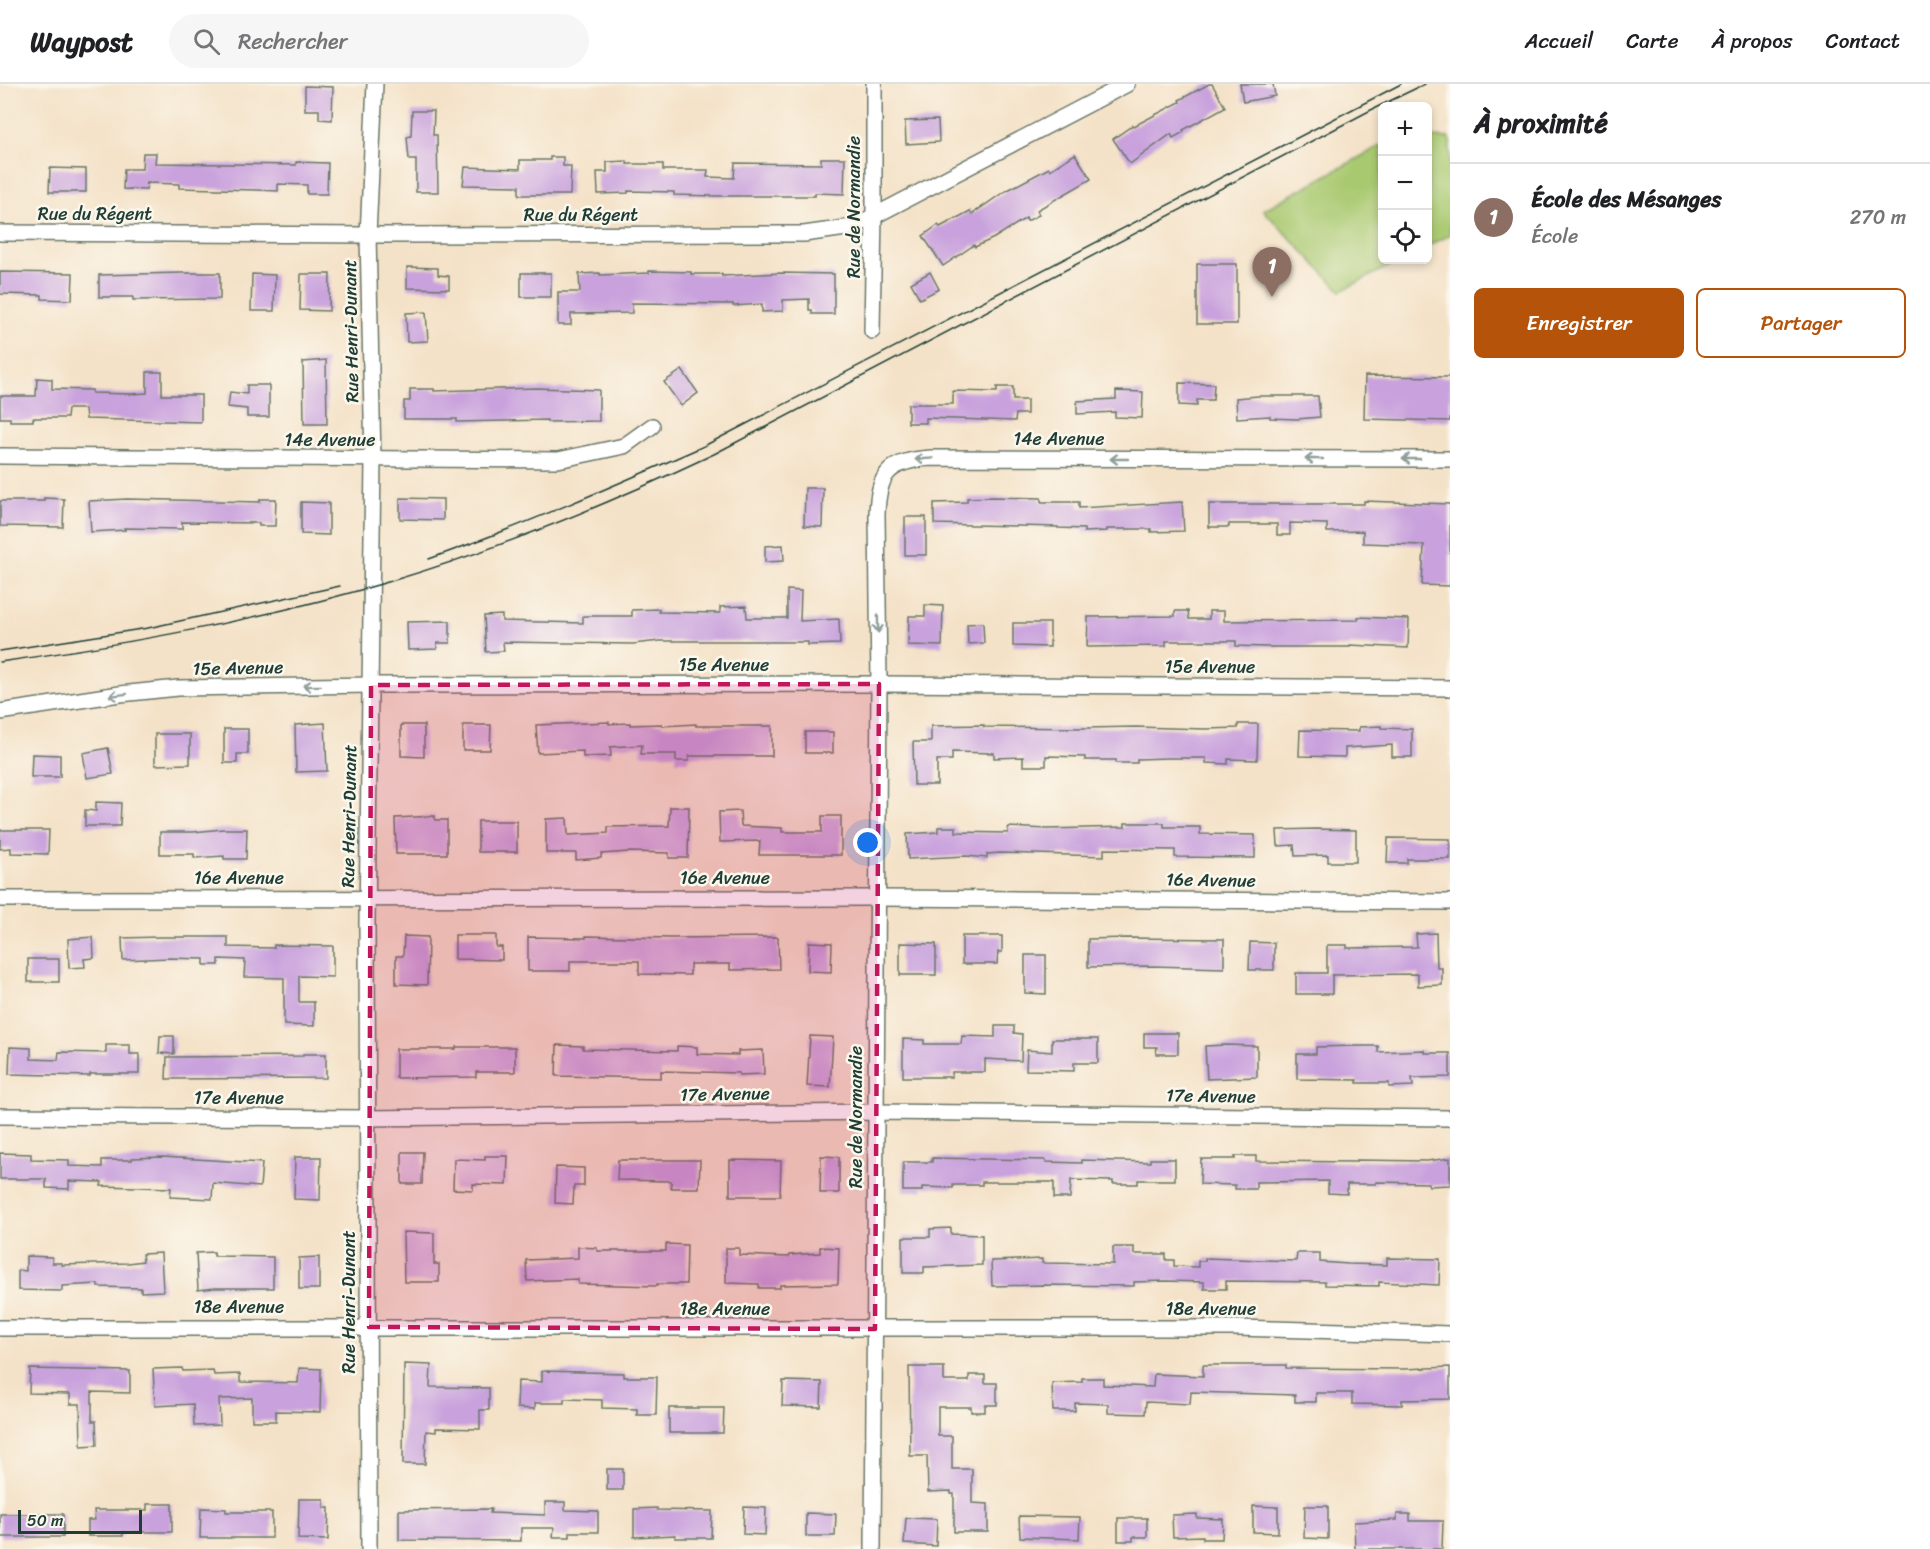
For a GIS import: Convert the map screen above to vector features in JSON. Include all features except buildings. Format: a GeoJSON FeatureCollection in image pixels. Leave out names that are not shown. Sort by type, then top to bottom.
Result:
{"type":"FeatureCollection","features":[{"type":"Feature","properties":{"kind":"street","name":"Rue Henri-Dunant"},"geometry":{"type":"LineString","coordinates":[[369,1549],[367,898],[374,460],[369,235],[375,84]]}},
{"type":"Feature","properties":{"kind":"street","name":"Rue de Normandie"},"geometry":{"type":"LineString","coordinates":[[872,331],[874,84]]}},
{"type":"Feature","properties":{"kind":"street","name":"Rue du Régent"},"geometry":{"type":"LineString","coordinates":[[0,233],[804,234],[841,230],[853,227],[1126,84]]}},
{"type":"Feature","properties":{"kind":"street","name":"14e Avenue"},"geometry":{"type":"LineString","coordinates":[[0,456],[558,460],[624,446],[652,426]]}},
{"type":"Feature","properties":{"kind":"street","name":"14e Avenue"},"geometry":{"type":"LineString","coordinates":[[879,684],[877,500],[883,477],[901,462],[931,458],[1450,459]]}},
{"type":"Feature","properties":{"kind":"street","name":"Rue de Normandie"},"geometry":{"type":"LineString","coordinates":[[873,1549],[879,684]]}},
{"type":"Feature","properties":{"kind":"street","name":"15e Avenue"},"geometry":{"type":"LineString","coordinates":[[0,712],[120,694],[178,688],[879,684],[1450,688]]}},
{"type":"Feature","properties":{"kind":"street","name":"16e Avenue"},"geometry":{"type":"LineString","coordinates":[[0,899],[876,898],[1450,902]]}},
{"type":"Feature","properties":{"kind":"street","name":"17e Avenue"},"geometry":{"type":"LineString","coordinates":[[0,1116],[367,1118],[875,1112],[1450,1118]]}},
{"type":"Feature","properties":{"kind":"street","name":"18e Avenue"},"geometry":{"type":"LineString","coordinates":[[0,1328],[1238,1328],[1450,1334]]}},
{"type":"Feature","properties":{"kind":"highlighted area"},"geometry":{"type":"Polygon","coordinates":[[[879,684],[875,1329],[369,1327],[371,685],[879,684]]]}},
{"type":"Feature","properties":{"kind":"green space"},"geometry":{"type":"Polygon","coordinates":[[[1432,137],[1450,138],[1450,235],[1432,244],[1432,137]]]}},
{"type":"Feature","properties":{"kind":"green space"},"geometry":{"type":"Polygon","coordinates":[[[1378,147],[1378,264],[1393,264],[1341,291],[1263,210],[1378,147]]]}},
{"type":"Feature","properties":{"kind":"tram line"},"geometry":{"type":"LineString","coordinates":[[429,559],[602,491],[704,446],[1401,84]]}},
{"type":"Feature","properties":{"kind":"tram line"},"geometry":{"type":"LineString","coordinates":[[0,662],[196,629],[292,608],[430,569],[553,524],[714,454],[1371,110],[1425,84]]}},
{"type":"Feature","properties":{"kind":"tram line"},"geometry":{"type":"LineString","coordinates":[[0,651],[148,628],[340,586]]}},
{"type":"Feature","properties":{"kind":"place","name":"École des Mésanges"},"geometry":{"type":"Point","coordinates":[1272,297]}}]}
